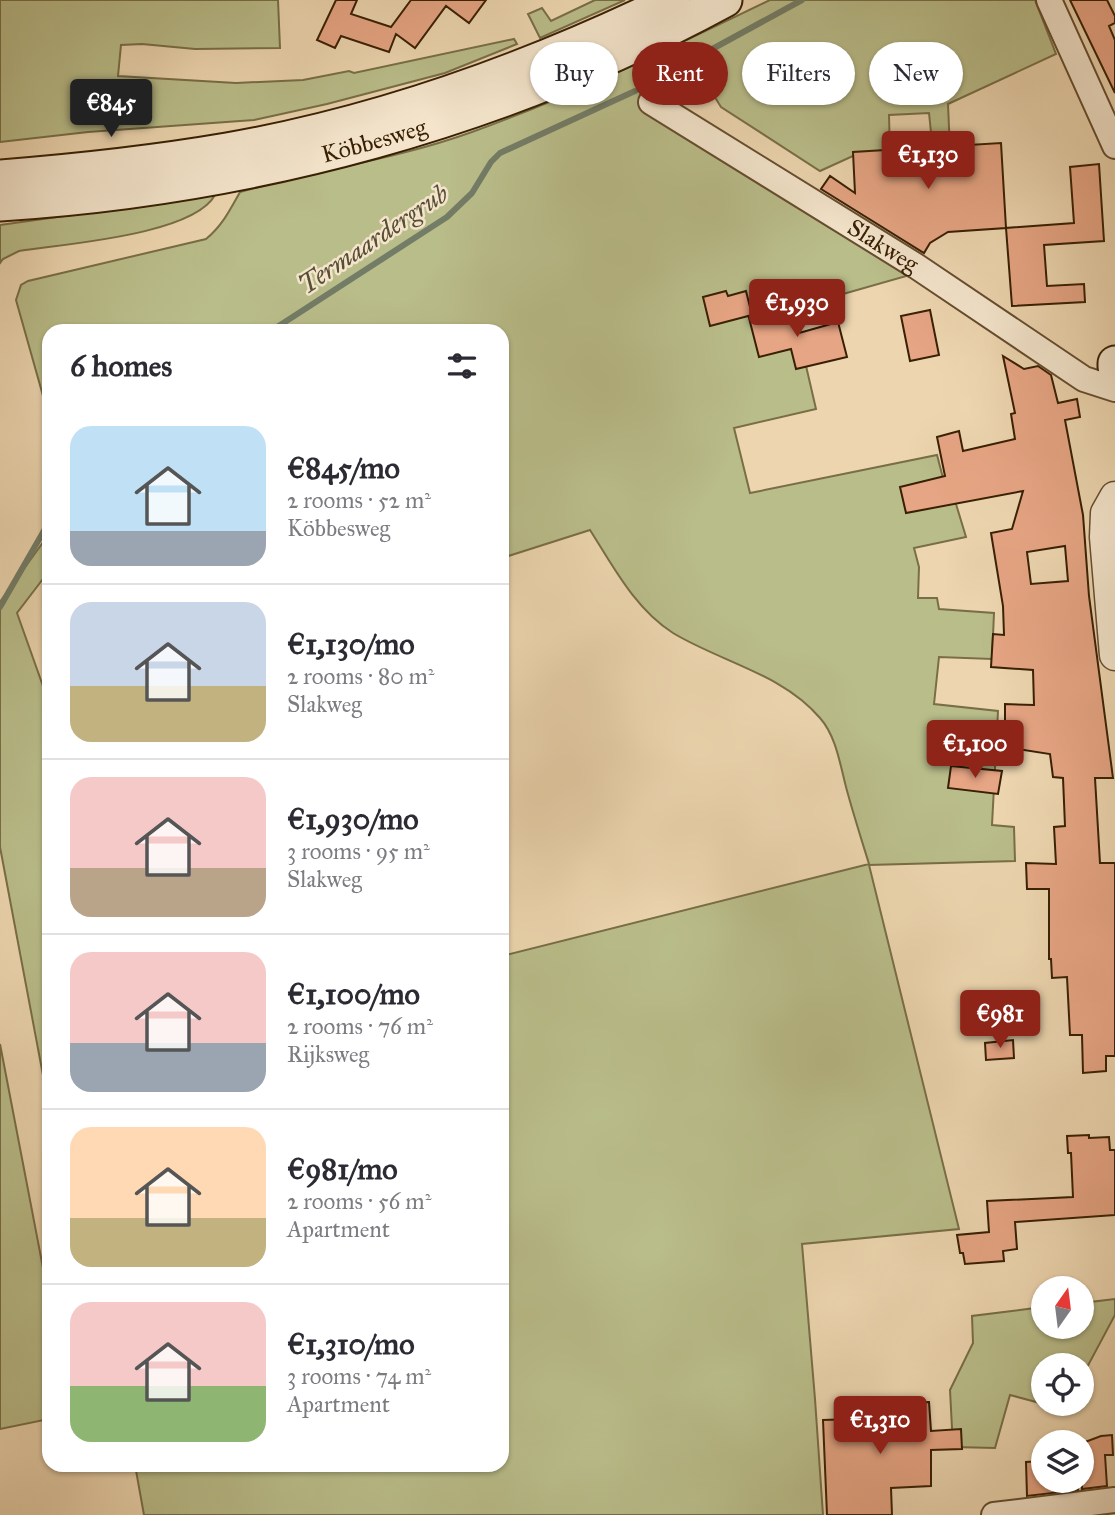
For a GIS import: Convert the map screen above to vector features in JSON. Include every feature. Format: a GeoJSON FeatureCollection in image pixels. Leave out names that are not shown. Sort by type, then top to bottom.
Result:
{"type":"FeatureCollection","features":[{"type":"Feature","properties":{"kind":"main road","name":"Köbbesweg"},"geometry":{"type":"LineString","coordinates":[[0,204],[80,197],[231,162],[454,91],[541,60],[673,0]]}},
{"type":"Feature","properties":{"kind":"main road","name":"Köbbesweg"},"geometry":{"type":"LineString","coordinates":[[0,177],[151,162],[231,162],[361,145],[454,118],[614,56],[725,0]]}},
{"type":"Feature","properties":{"kind":"street"},"geometry":{"type":"LineString","coordinates":[[1049,0],[1115,145]]}},
{"type":"Feature","properties":{"kind":"street","name":"Slakweg"},"geometry":{"type":"LineString","coordinates":[[656,105],[916,266],[1084,379],[1115,389]]}},
{"type":"Feature","properties":{"kind":"street"},"geometry":{"type":"LineString","coordinates":[[1115,497],[1106,513],[1105,537],[1115,655]]}},
{"type":"Feature","properties":{"kind":"street"},"geometry":{"type":"LineString","coordinates":[[993,1515],[1115,1500]]}},
{"type":"Feature","properties":{"kind":"green space"},"geometry":{"type":"Polygon","coordinates":[[[0,0],[278,0],[280,48],[195,49],[142,44],[121,45],[118,76],[236,83],[303,80],[349,71],[354,73],[514,39],[517,44],[445,73],[254,120],[88,132],[0,142],[0,0]]]}},
{"type":"Feature","properties":{"kind":"green space"},"geometry":{"type":"Polygon","coordinates":[[[595,0],[625,0],[540,38],[528,14],[542,8],[551,21],[595,0]]]}},
{"type":"Feature","properties":{"kind":"green space"},"geometry":{"type":"Polygon","coordinates":[[[770,0],[1035,0],[1056,54],[963,97],[963,42],[869,42],[869,105],[948,105],[950,151],[933,152],[929,113],[889,115],[890,153],[855,155],[820,171],[720,105],[728,105],[728,42],[683,42],[770,0]]]}},
{"type":"Feature","properties":{"kind":"green space"},"geometry":{"type":"Polygon","coordinates":[[[632,65],[632,105],[645,105],[910,275],[801,306],[794,314],[816,409],[734,428],[750,493],[937,455],[966,537],[914,548],[919,567],[918,598],[937,598],[939,609],[994,613],[992,659],[939,657],[934,704],[998,711],[992,825],[1014,827],[1015,861],[869,865],[959,1229],[802,1244],[823,1515],[144,1515],[136,1472],[509,1472],[509,954],[869,864],[834,742],[820,718],[805,703],[770,679],[692,643],[659,623],[626,586],[590,530],[509,556],[509,324],[42,324],[42,392],[16,300],[21,285],[28,281],[206,239],[221,223],[240,192],[415,150],[472,132],[541,105],[618,105],[618,72],[632,65]]]}},
{"type":"Feature","properties":{"kind":"green space"},"geometry":{"type":"Polygon","coordinates":[[[215,195],[202,209],[181,220],[95,241],[19,251],[0,263],[0,225],[215,195]]]}},
{"type":"Feature","properties":{"kind":"green space"},"geometry":{"type":"Polygon","coordinates":[[[42,544],[42,580],[17,613],[42,683],[42,1070],[0,847],[0,602],[42,544]]]}},
{"type":"Feature","properties":{"kind":"green space"},"geometry":{"type":"Polygon","coordinates":[[[0,1044],[42,1263],[42,1420],[0,1429],[0,1044]]]}},
{"type":"Feature","properties":{"kind":"green space"},"geometry":{"type":"Polygon","coordinates":[[[1115,1299],[1115,1315],[1094,1354],[1031,1353],[1031,1401],[1010,1395],[995,1448],[953,1447],[950,1390],[973,1343],[972,1316],[1031,1309],[1031,1339],[1094,1339],[1094,1302],[1115,1299]]]}},
{"type":"Feature","properties":{"kind":"building"},"geometry":{"type":"Polygon","coordinates":[[[336,0],[357,0],[351,14],[391,27],[411,0],[486,0],[469,23],[446,6],[415,48],[396,34],[389,52],[341,36],[335,48],[317,40],[336,0]]]}},
{"type":"Feature","properties":{"kind":"building"},"geometry":{"type":"Polygon","coordinates":[[[1070,0],[1107,0],[1115,16],[1115,23],[1109,26],[1115,40],[1115,93],[1070,0]]]}},
{"type":"Feature","properties":{"kind":"building"},"geometry":{"type":"Polygon","coordinates":[[[1001,143],[1006,228],[948,232],[930,243],[924,253],[821,189],[830,176],[855,193],[853,152],[1001,143]]]}},
{"type":"Feature","properties":{"kind":"building"},"geometry":{"type":"Polygon","coordinates":[[[1099,164],[1104,241],[1044,245],[1047,286],[1084,284],[1085,302],[1012,306],[1006,228],[1074,223],[1070,167],[1099,164]]]}},
{"type":"Feature","properties":{"kind":"building"},"geometry":{"type":"Polygon","coordinates":[[[726,291],[728,296],[746,291],[752,315],[710,326],[703,297],[726,291]]]}},
{"type":"Feature","properties":{"kind":"building"},"geometry":{"type":"Polygon","coordinates":[[[792,307],[799,333],[838,322],[847,357],[796,369],[791,349],[759,357],[749,318],[792,307]]]}},
{"type":"Feature","properties":{"kind":"building"},"geometry":{"type":"Polygon","coordinates":[[[930,310],[939,355],[910,361],[901,316],[930,310]]]}},
{"type":"Feature","properties":{"kind":"building"},"geometry":{"type":"Polygon","coordinates":[[[1003,356],[1024,369],[1038,366],[1051,375],[1058,403],[1077,399],[1080,417],[1065,420],[1083,515],[1089,596],[1113,778],[1095,778],[1100,863],[1115,863],[1115,1056],[1106,1056],[1106,1071],[1083,1073],[1082,1035],[1070,1035],[1067,977],[1052,978],[1049,959],[1049,889],[1027,889],[1026,863],[1056,864],[1054,827],[1065,826],[1063,778],[1053,777],[1050,754],[1005,747],[1005,704],[1034,705],[1033,670],[991,667],[993,634],[1004,635],[1003,606],[991,533],[1012,529],[1023,491],[906,513],[900,487],[945,476],[937,437],[959,431],[963,451],[1015,439],[1011,414],[1015,413],[1003,356]],[[1065,546],[1027,552],[1031,584],[1068,581],[1065,546]]]}},
{"type":"Feature","properties":{"kind":"building"},"geometry":{"type":"Polygon","coordinates":[[[951,766],[1002,771],[998,794],[948,788],[951,766]]]}},
{"type":"Feature","properties":{"kind":"building"},"geometry":{"type":"Polygon","coordinates":[[[1013,1040],[1014,1058],[986,1060],[985,1043],[1013,1040]]]}},
{"type":"Feature","properties":{"kind":"building"},"geometry":{"type":"Polygon","coordinates":[[[1089,1135],[1089,1138],[1109,1137],[1110,1150],[1115,1150],[1115,1215],[1015,1222],[1017,1249],[1003,1251],[1004,1261],[965,1264],[957,1235],[989,1232],[987,1201],[1073,1197],[1071,1153],[1068,1153],[1067,1136],[1089,1135]]]}},
{"type":"Feature","properties":{"kind":"building"},"geometry":{"type":"Polygon","coordinates":[[[929,1402],[931,1431],[961,1429],[962,1449],[931,1450],[931,1486],[891,1488],[892,1515],[827,1515],[823,1420],[855,1419],[855,1405],[929,1402]]]}},
{"type":"Feature","properties":{"kind":"building"},"geometry":{"type":"Polygon","coordinates":[[[1112,1435],[1113,1455],[1105,1455],[1107,1486],[1094,1488],[1094,1439],[1112,1435]]]}},
{"type":"Feature","properties":{"kind":"building"},"geometry":{"type":"Polygon","coordinates":[[[1026,1462],[1031,1462],[1031,1493],[1052,1493],[1027,1496],[1026,1462]]]}},
{"type":"Feature","properties":{"kind":"waterway","name":"Termaardergrub"},"geometry":{"type":"LineString","coordinates":[[725,42],[802,0]]}},
{"type":"Feature","properties":{"kind":"waterway","name":"Termaardergrub"},"geometry":{"type":"LineString","coordinates":[[282,324],[447,217],[472,193],[491,162],[500,153],[632,92]]}},
{"type":"Feature","properties":{"kind":"waterway","name":"Termaardergrub"},"geometry":{"type":"LineString","coordinates":[[0,607],[42,534]]}}]}
